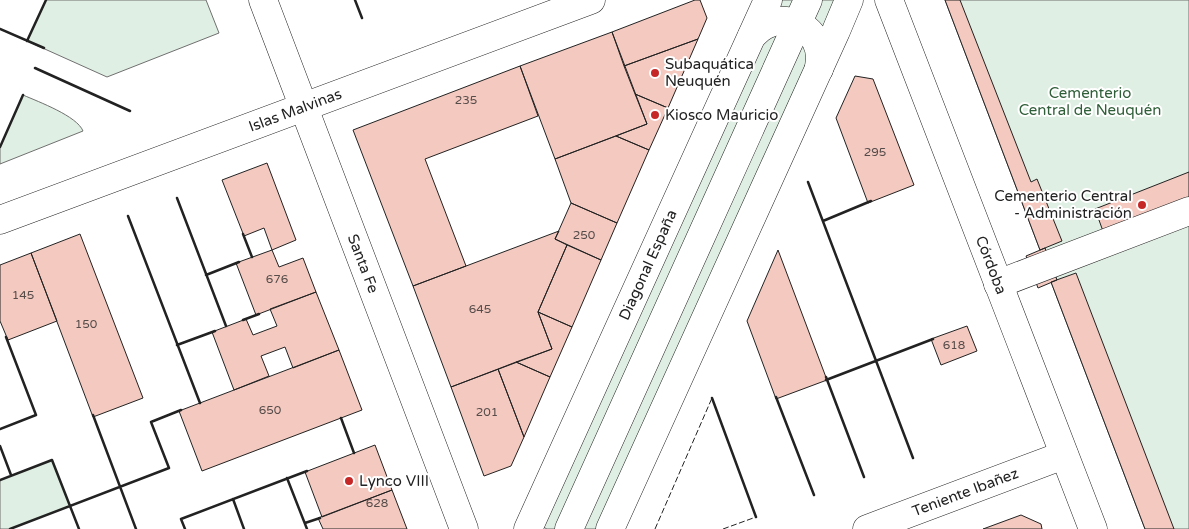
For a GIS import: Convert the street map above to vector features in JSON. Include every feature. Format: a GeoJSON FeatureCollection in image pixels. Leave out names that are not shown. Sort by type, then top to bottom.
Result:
{"type":"FeatureCollection","features":[{"type":"Feature","properties":{"kind":"street","name":"Santa Fe"},"geometry":{"type":"LineString","coordinates":[[263,0],[464,529]]}},
{"type":"Feature","properties":{"kind":"street","name":"Islas Malvinas"},"geometry":{"type":"LineString","coordinates":[[0,220],[591,0]]}},
{"type":"Feature","properties":{"kind":"street","name":"Diagonal España"},"geometry":{"type":"LineString","coordinates":[[528,529],[768,0]]}},
{"type":"Feature","properties":{"kind":"street"},"geometry":{"type":"LineString","coordinates":[[610,529],[849,0]]}},
{"type":"Feature","properties":{"kind":"street","name":"Córdoba"},"geometry":{"type":"LineString","coordinates":[[889,0],[1093,529]]}},
{"type":"Feature","properties":{"kind":"street"},"geometry":{"type":"LineString","coordinates":[[752,36],[764,26],[779,21],[790,21],[803,12]]}},
{"type":"Feature","properties":{"kind":"street"},"geometry":{"type":"LineString","coordinates":[[803,12],[808,30],[818,46],[820,56],[819,69]]}},
{"type":"Feature","properties":{"kind":"street"},"geometry":{"type":"LineString","coordinates":[[568,529],[803,12]]}},
{"type":"Feature","properties":{"kind":"street"},"geometry":{"type":"LineString","coordinates":[[998,284],[1189,211]]}},
{"type":"Feature","properties":{"kind":"street","name":"Teniente Ibañez"},"geometry":{"type":"LineString","coordinates":[[867,529],[1064,455]]}},
{"type":"Feature","properties":{"kind":"green space"},"geometry":{"type":"Polygon","coordinates":[[[46,0],[206,0],[219,33],[107,77],[27,41],[46,0]]]}},
{"type":"Feature","properties":{"kind":"green space"},"geometry":{"type":"Polygon","coordinates":[[[781,0],[835,0],[596,529],[547,529],[543,527],[781,0]]]}},
{"type":"Feature","properties":{"kind":"green space","name":"Cementerio Central de Neuquén"},"geometry":{"type":"Polygon","coordinates":[[[945,0],[1189,0],[1189,529],[1145,529],[1051,282],[1057,280],[1045,248],[1040,250],[945,0]]]}},
{"type":"Feature","properties":{"kind":"green space"},"geometry":{"type":"Polygon","coordinates":[[[23,95],[66,115],[79,125],[83,131],[0,164],[0,147],[23,95]]]}},
{"type":"Feature","properties":{"kind":"green space"},"geometry":{"type":"Polygon","coordinates":[[[52,460],[70,506],[10,529],[0,529],[0,480],[52,460]]]}},
{"type":"Feature","properties":{"kind":"building"},"geometry":{"type":"Polygon","coordinates":[[[695,0],[700,0],[707,18],[698,39],[624,66],[612,32],[695,0]]]}},
{"type":"Feature","properties":{"kind":"building"},"geometry":{"type":"Polygon","coordinates":[[[945,0],[960,0],[1031,182],[1037,179],[1062,241],[1040,250],[945,0]]]}},
{"type":"Feature","properties":{"kind":"building"},"geometry":{"type":"Polygon","coordinates":[[[612,32],[647,124],[555,159],[520,66],[612,32]]]}},
{"type":"Feature","properties":{"kind":"building","name":"Subaquática Neuquén"},"geometry":{"type":"Polygon","coordinates":[[[698,39],[668,108],[635,94],[624,66],[698,39]]]}},
{"type":"Feature","properties":{"kind":"building"},"geometry":{"type":"Polygon","coordinates":[[[520,66],[538,116],[425,159],[466,266],[413,286],[353,130],[520,66]]]}},
{"type":"Feature","properties":{"kind":"building"},"geometry":{"type":"Polygon","coordinates":[[[855,76],[873,79],[914,185],[868,203],[836,118],[855,76]]]}},
{"type":"Feature","properties":{"kind":"building"},"geometry":{"type":"Polygon","coordinates":[[[635,94],[668,108],[649,150],[616,136],[647,124],[635,94]]]}},
{"type":"Feature","properties":{"kind":"building"},"geometry":{"type":"Polygon","coordinates":[[[616,136],[649,150],[617,223],[571,203],[555,159],[616,136]]]}},
{"type":"Feature","properties":{"kind":"building"},"geometry":{"type":"Polygon","coordinates":[[[267,163],[296,240],[272,250],[264,228],[244,236],[222,180],[267,163]]]}},
{"type":"Feature","properties":{"kind":"building","name":"Cementerio Central - Administración"},"geometry":{"type":"Polygon","coordinates":[[[1189,172],[1189,200],[1104,234],[1095,209],[1189,172]]]}},
{"type":"Feature","properties":{"kind":"building"},"geometry":{"type":"Polygon","coordinates":[[[571,203],[617,223],[601,260],[555,239],[571,203]]]}},
{"type":"Feature","properties":{"kind":"building"},"geometry":{"type":"Polygon","coordinates":[[[559,231],[555,239],[567,245],[538,312],[552,349],[451,387],[413,286],[559,231]]]}},
{"type":"Feature","properties":{"kind":"building"},"geometry":{"type":"Polygon","coordinates":[[[80,234],[143,398],[93,417],[31,253],[80,234]]]}},
{"type":"Feature","properties":{"kind":"building"},"geometry":{"type":"Polygon","coordinates":[[[567,245],[601,260],[572,327],[538,312],[567,245]]]}},
{"type":"Feature","properties":{"kind":"building"},"geometry":{"type":"Polygon","coordinates":[[[1045,248],[1057,280],[1038,288],[1026,256],[1045,248]]]}},
{"type":"Feature","properties":{"kind":"building"},"geometry":{"type":"Polygon","coordinates":[[[272,250],[279,267],[303,258],[316,292],[256,315],[236,263],[272,250]]]}},
{"type":"Feature","properties":{"kind":"building"},"geometry":{"type":"Polygon","coordinates":[[[778,250],[827,380],[776,399],[747,321],[778,250]]]}},
{"type":"Feature","properties":{"kind":"building"},"geometry":{"type":"Polygon","coordinates":[[[31,253],[57,321],[8,340],[0,321],[0,265],[31,253]]]}},
{"type":"Feature","properties":{"kind":"building"},"geometry":{"type":"Polygon","coordinates":[[[1076,273],[1174,529],[1145,529],[1051,282],[1076,273]]]}},
{"type":"Feature","properties":{"kind":"building"},"geometry":{"type":"Polygon","coordinates":[[[316,292],[339,350],[293,368],[285,347],[261,356],[269,376],[234,390],[212,332],[246,319],[253,335],[277,326],[270,309],[316,292]]]}},
{"type":"Feature","properties":{"kind":"building"},"geometry":{"type":"Polygon","coordinates":[[[538,312],[572,327],[550,377],[516,362],[552,349],[538,312]]]}},
{"type":"Feature","properties":{"kind":"building"},"geometry":{"type":"Polygon","coordinates":[[[967,326],[977,351],[941,365],[931,339],[967,326]]]}},
{"type":"Feature","properties":{"kind":"building"},"geometry":{"type":"Polygon","coordinates":[[[339,350],[362,410],[202,471],[179,411],[339,350]]]}},
{"type":"Feature","properties":{"kind":"building"},"geometry":{"type":"Polygon","coordinates":[[[516,362],[550,377],[524,437],[498,369],[516,362]]]}},
{"type":"Feature","properties":{"kind":"building"},"geometry":{"type":"Polygon","coordinates":[[[498,369],[524,437],[511,466],[484,476],[451,387],[498,369]]]}},
{"type":"Feature","properties":{"kind":"building","name":"Lynco VIII"},"geometry":{"type":"Polygon","coordinates":[[[375,445],[392,490],[322,517],[305,472],[375,445]]]}},
{"type":"Feature","properties":{"kind":"building"},"geometry":{"type":"Polygon","coordinates":[[[392,490],[407,529],[323,529],[318,518],[392,490]]]}},
{"type":"Feature","properties":{"kind":"building"},"geometry":{"type":"Polygon","coordinates":[[[1021,515],[1041,524],[1042,529],[983,529],[1021,515]]]}},
{"type":"Feature","properties":{"kind":"fence"},"geometry":{"type":"LineString","coordinates":[[655,529],[712,398]]}},
{"type":"Feature","properties":{"kind":"fence"},"geometry":{"type":"LineString","coordinates":[[723,529],[756,517]]}},
{"type":"Feature","properties":{"kind":"wall"},"geometry":{"type":"LineString","coordinates":[[27,41],[46,0]]}},
{"type":"Feature","properties":{"kind":"wall"},"geometry":{"type":"LineString","coordinates":[[355,0],[362,18]]}},
{"type":"Feature","properties":{"kind":"wall"},"geometry":{"type":"LineString","coordinates":[[0,29],[44,48]]}},
{"type":"Feature","properties":{"kind":"wall"},"geometry":{"type":"LineString","coordinates":[[35,68],[130,111]]}},
{"type":"Feature","properties":{"kind":"wall"},"geometry":{"type":"LineString","coordinates":[[0,147],[23,95]]}},
{"type":"Feature","properties":{"kind":"wall"},"geometry":{"type":"LineString","coordinates":[[808,182],[913,458]]}},
{"type":"Feature","properties":{"kind":"wall"},"geometry":{"type":"LineString","coordinates":[[177,198],[226,326]]}},
{"type":"Feature","properties":{"kind":"wall"},"geometry":{"type":"LineString","coordinates":[[823,221],[871,201]]}},
{"type":"Feature","properties":{"kind":"wall"},"geometry":{"type":"LineString","coordinates":[[128,216],[200,403]]}},
{"type":"Feature","properties":{"kind":"wall"},"geometry":{"type":"LineString","coordinates":[[243,234],[252,257]]}},
{"type":"Feature","properties":{"kind":"wall"},"geometry":{"type":"LineString","coordinates":[[206,275],[239,262]]}},
{"type":"Feature","properties":{"kind":"wall"},"geometry":{"type":"LineString","coordinates":[[243,320],[259,314]]}},
{"type":"Feature","properties":{"kind":"wall"},"geometry":{"type":"LineString","coordinates":[[177,345],[215,331]]}},
{"type":"Feature","properties":{"kind":"wall"},"geometry":{"type":"LineString","coordinates":[[0,429],[36,415],[6,337]]}},
{"type":"Feature","properties":{"kind":"wall"},"geometry":{"type":"LineString","coordinates":[[826,380],[933,339]]}},
{"type":"Feature","properties":{"kind":"wall"},"geometry":{"type":"LineString","coordinates":[[826,377],[864,477]]}},
{"type":"Feature","properties":{"kind":"wall"},"geometry":{"type":"LineString","coordinates":[[776,397],[814,495]]}},
{"type":"Feature","properties":{"kind":"wall"},"geometry":{"type":"LineString","coordinates":[[712,398],[756,517]]}},
{"type":"Feature","properties":{"kind":"wall"},"geometry":{"type":"LineString","coordinates":[[10,529],[169,468],[151,422],[181,410]]}},
{"type":"Feature","properties":{"kind":"wall"},"geometry":{"type":"LineString","coordinates":[[93,415],[136,529]]}},
{"type":"Feature","properties":{"kind":"wall"},"geometry":{"type":"LineString","coordinates":[[341,418],[354,453]]}},
{"type":"Feature","properties":{"kind":"wall"},"geometry":{"type":"LineString","coordinates":[[0,446],[11,475]]}},
{"type":"Feature","properties":{"kind":"wall"},"geometry":{"type":"LineString","coordinates":[[0,480],[52,460],[79,529]]}},
{"type":"Feature","properties":{"kind":"wall"},"geometry":{"type":"LineString","coordinates":[[185,529],[181,519],[307,471]]}},
{"type":"Feature","properties":{"kind":"wall"},"geometry":{"type":"LineString","coordinates":[[287,478],[307,529]]}},
{"type":"Feature","properties":{"kind":"wall"},"geometry":{"type":"LineString","coordinates":[[233,499],[244,529]]}},
{"type":"Feature","properties":{"kind":"wall"},"geometry":{"type":"LineString","coordinates":[[305,523],[320,518]]}},
{"type":"Feature","properties":{"kind":"place","name":"Subaquática Neuquén"},"geometry":{"type":"Point","coordinates":[655,73]}},
{"type":"Feature","properties":{"kind":"place","name":"Kiosco Mauricio"},"geometry":{"type":"Point","coordinates":[655,115]}},
{"type":"Feature","properties":{"kind":"place","name":"Cementerio Central - Administración"},"geometry":{"type":"Point","coordinates":[1142,205]}},
{"type":"Feature","properties":{"kind":"place","name":"Lynco VIII"},"geometry":{"type":"Point","coordinates":[349,481]}}]}
